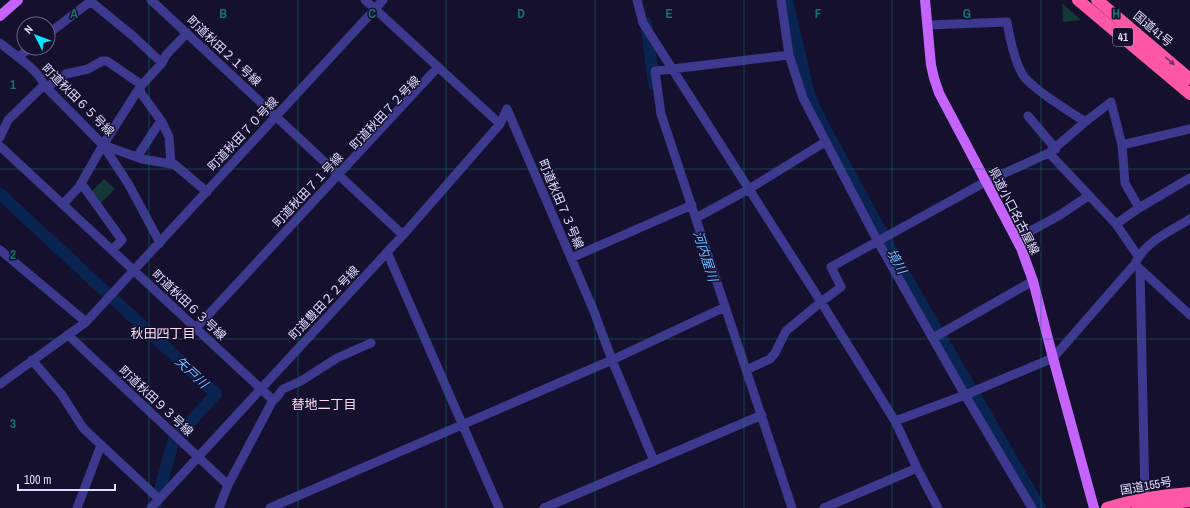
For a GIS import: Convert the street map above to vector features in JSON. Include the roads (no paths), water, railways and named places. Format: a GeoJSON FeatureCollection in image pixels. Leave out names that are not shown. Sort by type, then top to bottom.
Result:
{"type":"FeatureCollection","features":[{"type":"Feature","properties":{"kind":"highway","name":"国道41号"},"geometry":{"type":"LineString","coordinates":[[1097,0],[1190,79]]}},
{"type":"Feature","properties":{"kind":"highway","name":"41"},"geometry":{"type":"LineString","coordinates":[[1082,1],[1190,94]]}},
{"type":"Feature","properties":{"kind":"highway"},"geometry":{"type":"LineString","coordinates":[[1161,495],[1190,488]]}},
{"type":"Feature","properties":{"kind":"highway","name":"国道155号"},"geometry":{"type":"LineString","coordinates":[[1108,508],[1145,497],[1190,493]]}},
{"type":"Feature","properties":{"kind":"highway","name":"国道155号"},"geometry":{"type":"LineString","coordinates":[[1138,508],[1190,501]]}},
{"type":"Feature","properties":{"kind":"main road"},"geometry":{"type":"LineString","coordinates":[[0,16],[18,0]]}},
{"type":"Feature","properties":{"kind":"main road","name":"県道小口名古屋線"},"geometry":{"type":"LineString","coordinates":[[925,0],[934,78],[939,93],[1021,248],[1033,281],[1094,508]]}},
{"type":"Feature","properties":{"kind":"street","name":"町道秋田２１号線"},"geometry":{"type":"LineString","coordinates":[[151,0],[403,235]]}},
{"type":"Feature","properties":{"kind":"street"},"geometry":{"type":"LineString","coordinates":[[364,0],[500,124]]}},
{"type":"Feature","properties":{"kind":"street","name":"町道秋田７０号線"},"geometry":{"type":"LineString","coordinates":[[0,384],[86,322],[383,0]]}},
{"type":"Feature","properties":{"kind":"street"},"geometry":{"type":"LineString","coordinates":[[638,0],[643,23],[895,421],[916,468],[938,508]]}},
{"type":"Feature","properties":{"kind":"street"},"geometry":{"type":"LineString","coordinates":[[781,0],[789,55],[803,98],[825,142],[881,240],[933,338],[1032,508]]}},
{"type":"Feature","properties":{"kind":"street"},"geometry":{"type":"LineString","coordinates":[[56,28],[90,1],[127,31],[162,63]]}},
{"type":"Feature","properties":{"kind":"street"},"geometry":{"type":"LineString","coordinates":[[928,25],[1007,22],[1008,32],[1016,60],[1024,77],[1042,92],[1085,122]]}},
{"type":"Feature","properties":{"kind":"street"},"geometry":{"type":"LineString","coordinates":[[63,204],[82,183],[103,145],[140,87],[162,63],[166,55],[187,33]]}},
{"type":"Feature","properties":{"kind":"street","name":"町道秋田６５号線"},"geometry":{"type":"LineString","coordinates":[[0,43],[18,57],[42,80],[44,85],[103,145],[138,157],[171,164]]}},
{"type":"Feature","properties":{"kind":"street"},"geometry":{"type":"LineString","coordinates":[[789,55],[655,71],[660,110],[792,508]]}},
{"type":"Feature","properties":{"kind":"street"},"geometry":{"type":"LineString","coordinates":[[0,137],[8,120],[44,85],[50,84],[66,74],[88,69],[102,61],[107,61],[139,83],[141,93],[162,122],[169,137],[172,156],[171,164],[174,164],[207,192]]}},
{"type":"Feature","properties":{"kind":"street","name":"町道秋田７１号線"},"geometry":{"type":"LineString","coordinates":[[198,330],[440,69]]}},
{"type":"Feature","properties":{"kind":"street"},"geometry":{"type":"LineString","coordinates":[[746,370],[770,359],[775,353],[786,331],[821,302],[841,288],[831,267],[985,182],[1052,151],[1085,122],[1111,102],[1122,145],[1125,183],[1139,208]]}},
{"type":"Feature","properties":{"kind":"street","name":"町道豊田２２号線"},"geometry":{"type":"LineString","coordinates":[[151,508],[403,235],[500,124],[507,109]]}},
{"type":"Feature","properties":{"kind":"street","name":"町道秋田７３号線"},"geometry":{"type":"LineString","coordinates":[[507,109],[593,309],[612,360],[654,461]]}},
{"type":"Feature","properties":{"kind":"street"},"geometry":{"type":"LineString","coordinates":[[1028,116],[1052,151],[1088,196],[1116,224],[1138,263],[1190,315]]}},
{"type":"Feature","properties":{"kind":"street"},"geometry":{"type":"LineString","coordinates":[[138,157],[158,125],[162,122]]}},
{"type":"Feature","properties":{"kind":"street"},"geometry":{"type":"LineString","coordinates":[[1122,145],[1190,129]]}},
{"type":"Feature","properties":{"kind":"street"},"geometry":{"type":"LineString","coordinates":[[696,218],[748,189],[825,142]]}},
{"type":"Feature","properties":{"kind":"street"},"geometry":{"type":"LineString","coordinates":[[103,145],[130,185],[160,243]]}},
{"type":"Feature","properties":{"kind":"street","name":"町道秋田６３号線"},"geometry":{"type":"LineString","coordinates":[[0,146],[261,388],[272,400]]}},
{"type":"Feature","properties":{"kind":"street"},"geometry":{"type":"LineString","coordinates":[[1116,224],[1139,208],[1190,178]]}},
{"type":"Feature","properties":{"kind":"street"},"geometry":{"type":"LineString","coordinates":[[82,183],[122,240],[112,250]]}},
{"type":"Feature","properties":{"kind":"street"},"geometry":{"type":"LineString","coordinates":[[1016,239],[1060,215],[1088,196]]}},
{"type":"Feature","properties":{"kind":"street"},"geometry":{"type":"LineString","coordinates":[[571,258],[692,206]]}},
{"type":"Feature","properties":{"kind":"street"},"geometry":{"type":"LineString","coordinates":[[895,421],[965,395],[1053,358],[1138,263],[1155,240],[1190,219]]}},
{"type":"Feature","properties":{"kind":"street"},"geometry":{"type":"LineString","coordinates":[[0,250],[86,322]]}},
{"type":"Feature","properties":{"kind":"street"},"geometry":{"type":"LineString","coordinates":[[387,252],[499,508]]}},
{"type":"Feature","properties":{"kind":"street"},"geometry":{"type":"LineString","coordinates":[[1138,263],[1145,497]]}},
{"type":"Feature","properties":{"kind":"street"},"geometry":{"type":"LineString","coordinates":[[933,338],[1033,281]]}},
{"type":"Feature","properties":{"kind":"street"},"geometry":{"type":"LineString","coordinates":[[270,508],[612,360],[725,307]]}},
{"type":"Feature","properties":{"kind":"street","name":"町道秋田９３号線"},"geometry":{"type":"LineString","coordinates":[[68,335],[228,485]]}},
{"type":"Feature","properties":{"kind":"street"},"geometry":{"type":"LineString","coordinates":[[218,508],[228,485],[272,400],[276,398],[283,389],[301,381],[337,358],[371,343]]}},
{"type":"Feature","properties":{"kind":"street"},"geometry":{"type":"LineString","coordinates":[[32,360],[62,395],[83,428],[159,499]]}},
{"type":"Feature","properties":{"kind":"street"},"geometry":{"type":"LineString","coordinates":[[544,508],[762,415]]}},
{"type":"Feature","properties":{"kind":"street"},"geometry":{"type":"LineString","coordinates":[[77,508],[101,445]]}},
{"type":"Feature","properties":{"kind":"street"},"geometry":{"type":"LineString","coordinates":[[824,508],[916,468]]}},
{"type":"Feature","properties":{"kind":"waterway","name":"境川"},"geometry":{"type":"LineString","coordinates":[[787,0],[809,95],[823,125],[902,270],[1040,508]]}},
{"type":"Feature","properties":{"kind":"waterway","name":"河内屋川"},"geometry":{"type":"LineString","coordinates":[[646,23],[654,84]]}},
{"type":"Feature","properties":{"kind":"waterway","name":"矢戸川"},"geometry":{"type":"LineString","coordinates":[[0,194],[216,394],[174,439],[155,507]]}},
{"type":"Feature","properties":{"kind":"district","name":"秋田四丁目"},"geometry":{"type":"Point","coordinates":[163,333]}},
{"type":"Feature","properties":{"kind":"district","name":"替地二丁目"},"geometry":{"type":"Point","coordinates":[324,404]}}]}
